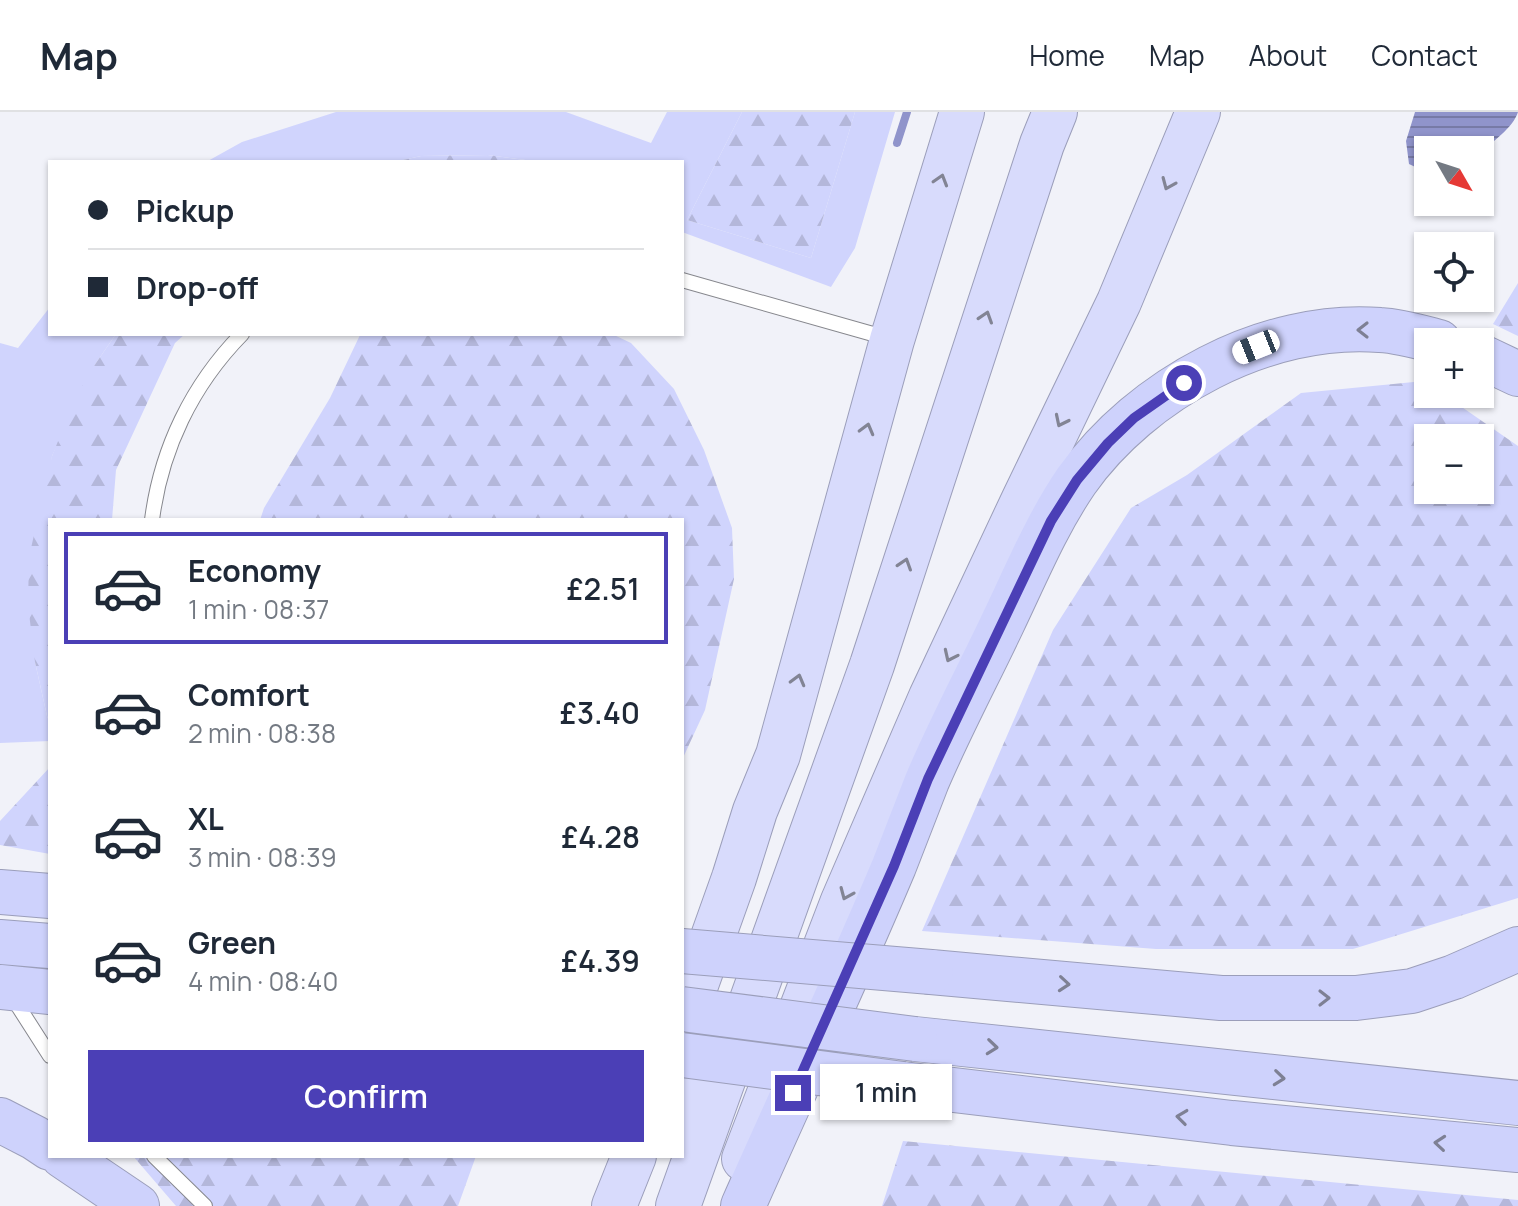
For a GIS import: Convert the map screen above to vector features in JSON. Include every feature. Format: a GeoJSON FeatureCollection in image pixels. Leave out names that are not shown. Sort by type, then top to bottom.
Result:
{"type":"FeatureCollection","features":[{"type":"Feature","properties":{"kind":"highway"},"geometry":{"type":"LineString","coordinates":[[684,1018],[755,811],[778,755],[892,340],[962,112]]}},
{"type":"Feature","properties":{"kind":"highway"},"geometry":{"type":"LineString","coordinates":[[678,1206],[872,665],[1055,112]]}},
{"type":"Feature","properties":{"kind":"highway"},"geometry":{"type":"LineString","coordinates":[[726,1206],[843,901],[931,697],[1119,302],[1198,112]]}},
{"type":"Feature","properties":{"kind":"highway"},"geometry":{"type":"LineString","coordinates":[[743,1206],[894,866],[928,779],[1051,521],[1077,480],[1134,418],[1169,393],[1200,373],[1272,341],[1342,330],[1380,330],[1414,337]]}},
{"type":"Feature","properties":{"kind":"highway"},"geometry":{"type":"LineString","coordinates":[[1494,363],[1518,374]]}},
{"type":"Feature","properties":{"kind":"highway"},"geometry":{"type":"LineString","coordinates":[[684,1097],[769,818],[778,755]]}},
{"type":"Feature","properties":{"kind":"highway"},"geometry":{"type":"LineString","coordinates":[[0,892],[48,896]]}},
{"type":"Feature","properties":{"kind":"highway"},"geometry":{"type":"LineString","coordinates":[[0,942],[48,946]]}},
{"type":"Feature","properties":{"kind":"highway"},"geometry":{"type":"LineString","coordinates":[[684,951],[1221,998],[1356,998],[1412,991],[1454,977],[1518,949]]}},
{"type":"Feature","properties":{"kind":"highway"},"geometry":{"type":"LineString","coordinates":[[3,988],[48,992]]}},
{"type":"Feature","properties":{"kind":"highway"},"geometry":{"type":"LineString","coordinates":[[684,1009],[915,1039],[1518,1103]]}},
{"type":"Feature","properties":{"kind":"highway"},"geometry":{"type":"LineString","coordinates":[[684,1055],[1232,1123],[1518,1150]]}},
{"type":"Feature","properties":{"kind":"highway"},"geometry":{"type":"LineString","coordinates":[[0,1120],[48,1147]]}},
{"type":"Feature","properties":{"kind":"highway"},"geometry":{"type":"LineString","coordinates":[[66,1158],[137,1206]]}},
{"type":"Feature","properties":{"kind":"highway"},"geometry":{"type":"LineString","coordinates":[[614,1206],[633,1158]]}},
{"type":"Feature","properties":{"kind":"highway"},"geometry":{"type":"LineString","coordinates":[[651,1206],[665,1158]]}},
{"type":"Feature","properties":{"kind":"lane"},"geometry":{"type":"LineString","coordinates":[[684,281],[892,340]]}},
{"type":"Feature","properties":{"kind":"lane"},"geometry":{"type":"LineString","coordinates":[[152,518],[167,452],[176,430],[202,383],[240,336]]}},
{"type":"Feature","properties":{"kind":"lane"},"geometry":{"type":"LineString","coordinates":[[3,988],[48,1053]]}},
{"type":"Feature","properties":{"kind":"lane"},"geometry":{"type":"LineString","coordinates":[[156,1158],[205,1206]]}},
{"type":"Feature","properties":{"kind":"green space"},"geometry":{"type":"Polygon","coordinates":[[[336,112],[566,112],[651,143],[667,112],[742,112],[687,220],[811,258],[855,112],[895,112],[855,248],[831,287],[684,233],[684,160],[526,160],[488,155],[421,156],[403,160],[210,160],[242,142],[336,112]]]}},
{"type":"Feature","properties":{"kind":"green space"},"geometry":{"type":"Polygon","coordinates":[[[742,112],[855,112],[811,258],[687,220],[742,112]]]}},
{"type":"Feature","properties":{"kind":"green space"},"geometry":{"type":"Polygon","coordinates":[[[488,155],[526,160],[403,160],[421,156],[488,155]]]}},
{"type":"Feature","properties":{"kind":"green space"},"geometry":{"type":"Polygon","coordinates":[[[1518,283],[1518,336],[1493,324],[1518,283]]]}},
{"type":"Feature","properties":{"kind":"green space"},"geometry":{"type":"Polygon","coordinates":[[[48,310],[48,336],[115,336],[96,363],[52,456],[35,662],[48,719],[48,741],[0,743],[0,343],[18,348],[48,310]]]}},
{"type":"Feature","properties":{"kind":"green space"},"geometry":{"type":"Polygon","coordinates":[[[115,336],[183,336],[175,343],[116,470],[112,518],[48,518],[48,719],[35,662],[28,605],[29,557],[52,456],[76,397],[115,336]]]}},
{"type":"Feature","properties":{"kind":"green space"},"geometry":{"type":"Polygon","coordinates":[[[360,336],[616,336],[631,343],[674,389],[704,450],[732,528],[734,579],[705,710],[684,756],[684,518],[261,518],[330,398],[360,336]]]}},
{"type":"Feature","properties":{"kind":"green space"},"geometry":{"type":"Polygon","coordinates":[[[1414,382],[1414,408],[1463,408],[1486,424],[1414,424],[1414,504],[1494,504],[1494,429],[1518,446],[1518,898],[1353,949],[1156,949],[922,931],[1053,630],[1131,508],[1187,475],[1301,393],[1414,382]]]}},
{"type":"Feature","properties":{"kind":"green space"},"geometry":{"type":"Polygon","coordinates":[[[48,769],[48,854],[0,845],[0,821],[48,769]]]}},
{"type":"Feature","properties":{"kind":"green space"},"geometry":{"type":"Polygon","coordinates":[[[903,1141],[1518,1200],[1518,1206],[882,1206],[903,1141]]]}},
{"type":"Feature","properties":{"kind":"green space"},"geometry":{"type":"Polygon","coordinates":[[[135,1158],[475,1158],[458,1206],[176,1206],[135,1158]]]}},
{"type":"Feature","properties":{"kind":"shaded area"},"geometry":{"type":"Polygon","coordinates":[[[1415,112],[1518,112],[1507,129],[1494,141],[1494,136],[1414,136],[1414,166],[1409,164],[1406,141],[1415,112]]]}},
{"type":"Feature","properties":{"kind":"waterway"},"geometry":{"type":"LineString","coordinates":[[897,143],[907,112]]}},
{"type":"Feature","properties":{"kind":"route"},"geometry":{"type":"LineString","coordinates":[[793,1093],[894,866],[928,779],[1051,521],[1077,480],[1108,443],[1134,418],[1184,383]]}}]}
